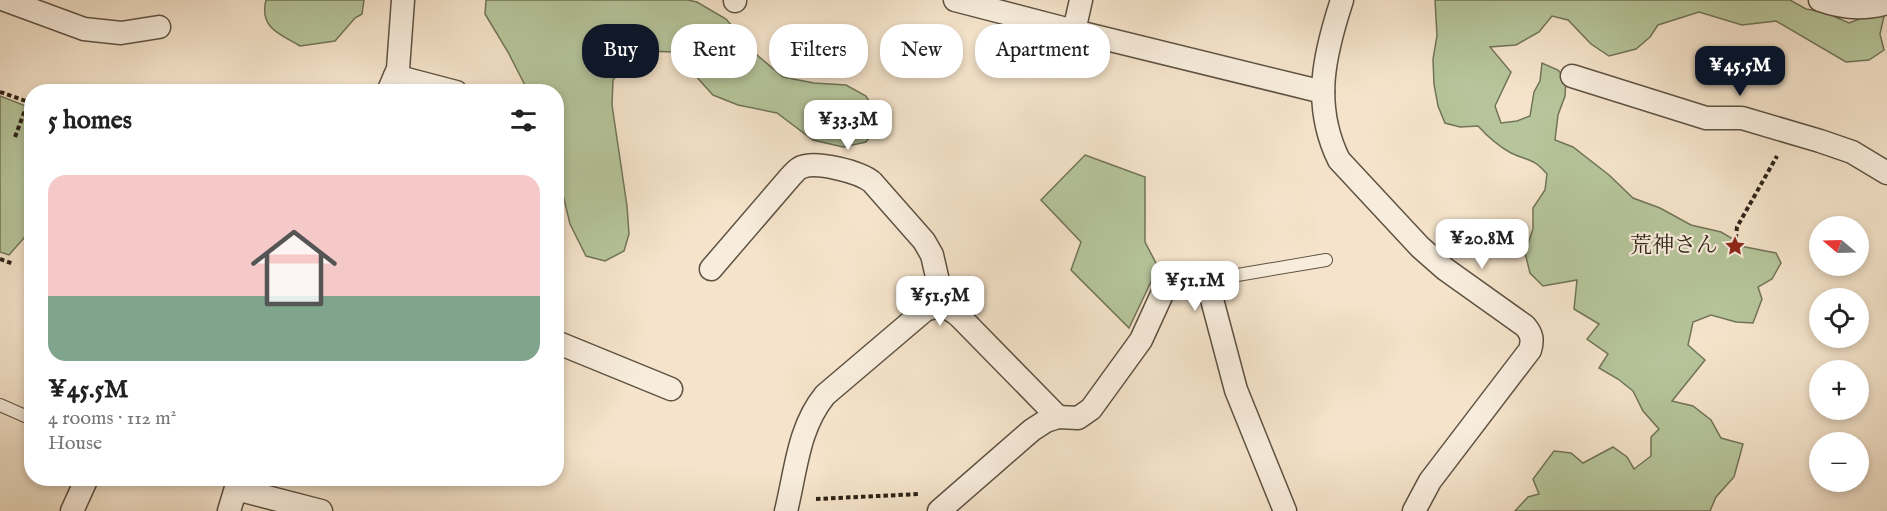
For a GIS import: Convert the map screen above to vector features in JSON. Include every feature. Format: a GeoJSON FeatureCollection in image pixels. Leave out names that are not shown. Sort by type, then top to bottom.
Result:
{"type":"FeatureCollection","features":[{"type":"Feature","properties":{"kind":"street"},"geometry":{"type":"LineString","coordinates":[[5,0],[84,29],[121,33],[159,27]]}},
{"type":"Feature","properties":{"kind":"street"},"geometry":{"type":"LineString","coordinates":[[392,84],[398,69],[403,0]]}},
{"type":"Feature","properties":{"kind":"street"},"geometry":{"type":"LineString","coordinates":[[955,0],[1047,24]]}},
{"type":"Feature","properties":{"kind":"street"},"geometry":{"type":"LineString","coordinates":[[1076,24],[1081,0]]}},
{"type":"Feature","properties":{"kind":"street"},"geometry":{"type":"LineString","coordinates":[[1342,0],[1325,57],[1323,92],[1325,123],[1338,160],[1420,247],[1444,268],[1525,326],[1533,340],[1530,350],[1430,481],[1414,511]]}},
{"type":"Feature","properties":{"kind":"street"},"geometry":{"type":"LineString","coordinates":[[1820,0],[1838,6],[1868,8],[1887,3]]}},
{"type":"Feature","properties":{"kind":"street"},"geometry":{"type":"LineString","coordinates":[[1110,40],[1323,92]]}},
{"type":"Feature","properties":{"kind":"street"},"geometry":{"type":"LineString","coordinates":[[1572,76],[1706,118],[1742,118],[1791,132],[1852,152],[1887,173]]}},
{"type":"Feature","properties":{"kind":"street"},"geometry":{"type":"LineString","coordinates":[[711,269],[790,176],[801,167],[813,165],[855,173],[865,176],[872,182],[924,241],[932,255],[944,307]]}},
{"type":"Feature","properties":{"kind":"street"},"geometry":{"type":"LineString","coordinates":[[946,506],[1032,430],[1046,421],[1058,417],[1078,417],[1091,409],[1141,340],[1160,298],[1171,284],[1179,279],[1189,279],[1197,280],[1210,292],[1236,390],[1285,511]]}},
{"type":"Feature","properties":{"kind":"street"},"geometry":{"type":"LineString","coordinates":[[787,506],[803,434],[815,407],[825,395],[925,310],[935,306],[952,310],[960,317],[1058,417]]}},
{"type":"Feature","properties":{"kind":"street"},"geometry":{"type":"LineString","coordinates":[[564,345],[671,389]]}},
{"type":"Feature","properties":{"kind":"street"},"geometry":{"type":"LineString","coordinates":[[72,511],[83,486]]}},
{"type":"Feature","properties":{"kind":"street"},"geometry":{"type":"LineString","coordinates":[[229,511],[236,486]]}},
{"type":"Feature","properties":{"kind":"street"},"geometry":{"type":"LineString","coordinates":[[243,486],[321,511]]}},
{"type":"Feature","properties":{"kind":"lane"},"geometry":{"type":"LineString","coordinates":[[1205,285],[1214,279],[1326,260]]}},
{"type":"Feature","properties":{"kind":"lane"},"geometry":{"type":"LineString","coordinates":[[0,405],[24,416]]}},
{"type":"Feature","properties":{"kind":"path"},"geometry":{"type":"LineString","coordinates":[[0,92],[24,100]]}},
{"type":"Feature","properties":{"kind":"path"},"geometry":{"type":"LineString","coordinates":[[15,137],[24,116]]}},
{"type":"Feature","properties":{"kind":"path"},"geometry":{"type":"LineString","coordinates":[[1735,246],[1737,227],[1791,132]]}},
{"type":"Feature","properties":{"kind":"path"},"geometry":{"type":"LineString","coordinates":[[0,259],[14,264]]}},
{"type":"Feature","properties":{"kind":"path"},"geometry":{"type":"LineString","coordinates":[[787,506],[942,493],[946,506]]}},
{"type":"Feature","properties":{"kind":"green space"},"geometry":{"type":"Polygon","coordinates":[[[266,0],[364,0],[362,14],[355,18],[335,41],[300,46],[279,34],[268,24],[265,10],[266,0]]]}},
{"type":"Feature","properties":{"kind":"green space"},"geometry":{"type":"Polygon","coordinates":[[[486,0],[688,0],[697,2],[730,24],[671,24],[671,52],[659,52],[659,24],[582,24],[582,78],[615,78],[612,105],[629,234],[624,251],[605,261],[586,256],[570,224],[564,199],[564,84],[524,84],[485,14],[486,0]]]}},
{"type":"Feature","properties":{"kind":"green space"},"geometry":{"type":"Polygon","coordinates":[[[1435,0],[1790,0],[1806,9],[1824,12],[1849,23],[1870,15],[1884,16],[1880,34],[1884,50],[1869,60],[1846,62],[1776,21],[1742,25],[1699,12],[1658,25],[1650,37],[1636,49],[1609,56],[1591,44],[1568,20],[1552,16],[1539,32],[1516,45],[1490,47],[1511,72],[1495,106],[1501,123],[1517,121],[1530,116],[1534,92],[1540,81],[1542,63],[1558,70],[1566,79],[1565,96],[1558,115],[1555,140],[1573,147],[1609,175],[1633,198],[1660,208],[1691,225],[1721,232],[1740,246],[1776,253],[1781,263],[1772,279],[1758,287],[1762,299],[1753,323],[1736,322],[1711,315],[1693,322],[1688,345],[1705,360],[1672,401],[1693,406],[1711,420],[1721,438],[1743,444],[1734,477],[1716,497],[1710,511],[1515,511],[1528,497],[1539,494],[1533,479],[1554,451],[1571,453],[1583,463],[1613,447],[1627,457],[1634,469],[1651,456],[1651,437],[1659,429],[1643,411],[1633,391],[1599,368],[1608,354],[1587,339],[1599,324],[1574,309],[1577,280],[1543,286],[1530,273],[1525,253],[1533,229],[1533,208],[1545,190],[1547,174],[1534,162],[1511,153],[1489,138],[1478,126],[1460,127],[1445,123],[1438,106],[1434,84],[1433,59],[1437,36],[1435,0]]]}},
{"type":"Feature","properties":{"kind":"green space"},"geometry":{"type":"Polygon","coordinates":[[[757,55],[769,65],[769,78],[846,85],[866,96],[874,109],[876,128],[866,142],[843,147],[813,140],[777,113],[738,105],[713,95],[698,78],[757,78],[757,55]]]}},
{"type":"Feature","properties":{"kind":"green space"},"geometry":{"type":"Polygon","coordinates":[[[0,96],[24,105],[24,238],[9,255],[0,252],[0,96]]]}},
{"type":"Feature","properties":{"kind":"green space"},"geometry":{"type":"Polygon","coordinates":[[[1085,155],[1145,177],[1145,242],[1158,267],[1129,328],[1071,270],[1081,242],[1041,200],[1085,155]]]}},
{"type":"Feature","properties":{"kind":"place","name":"荒神さん"},"geometry":{"type":"Point","coordinates":[1735,246]}}]}
